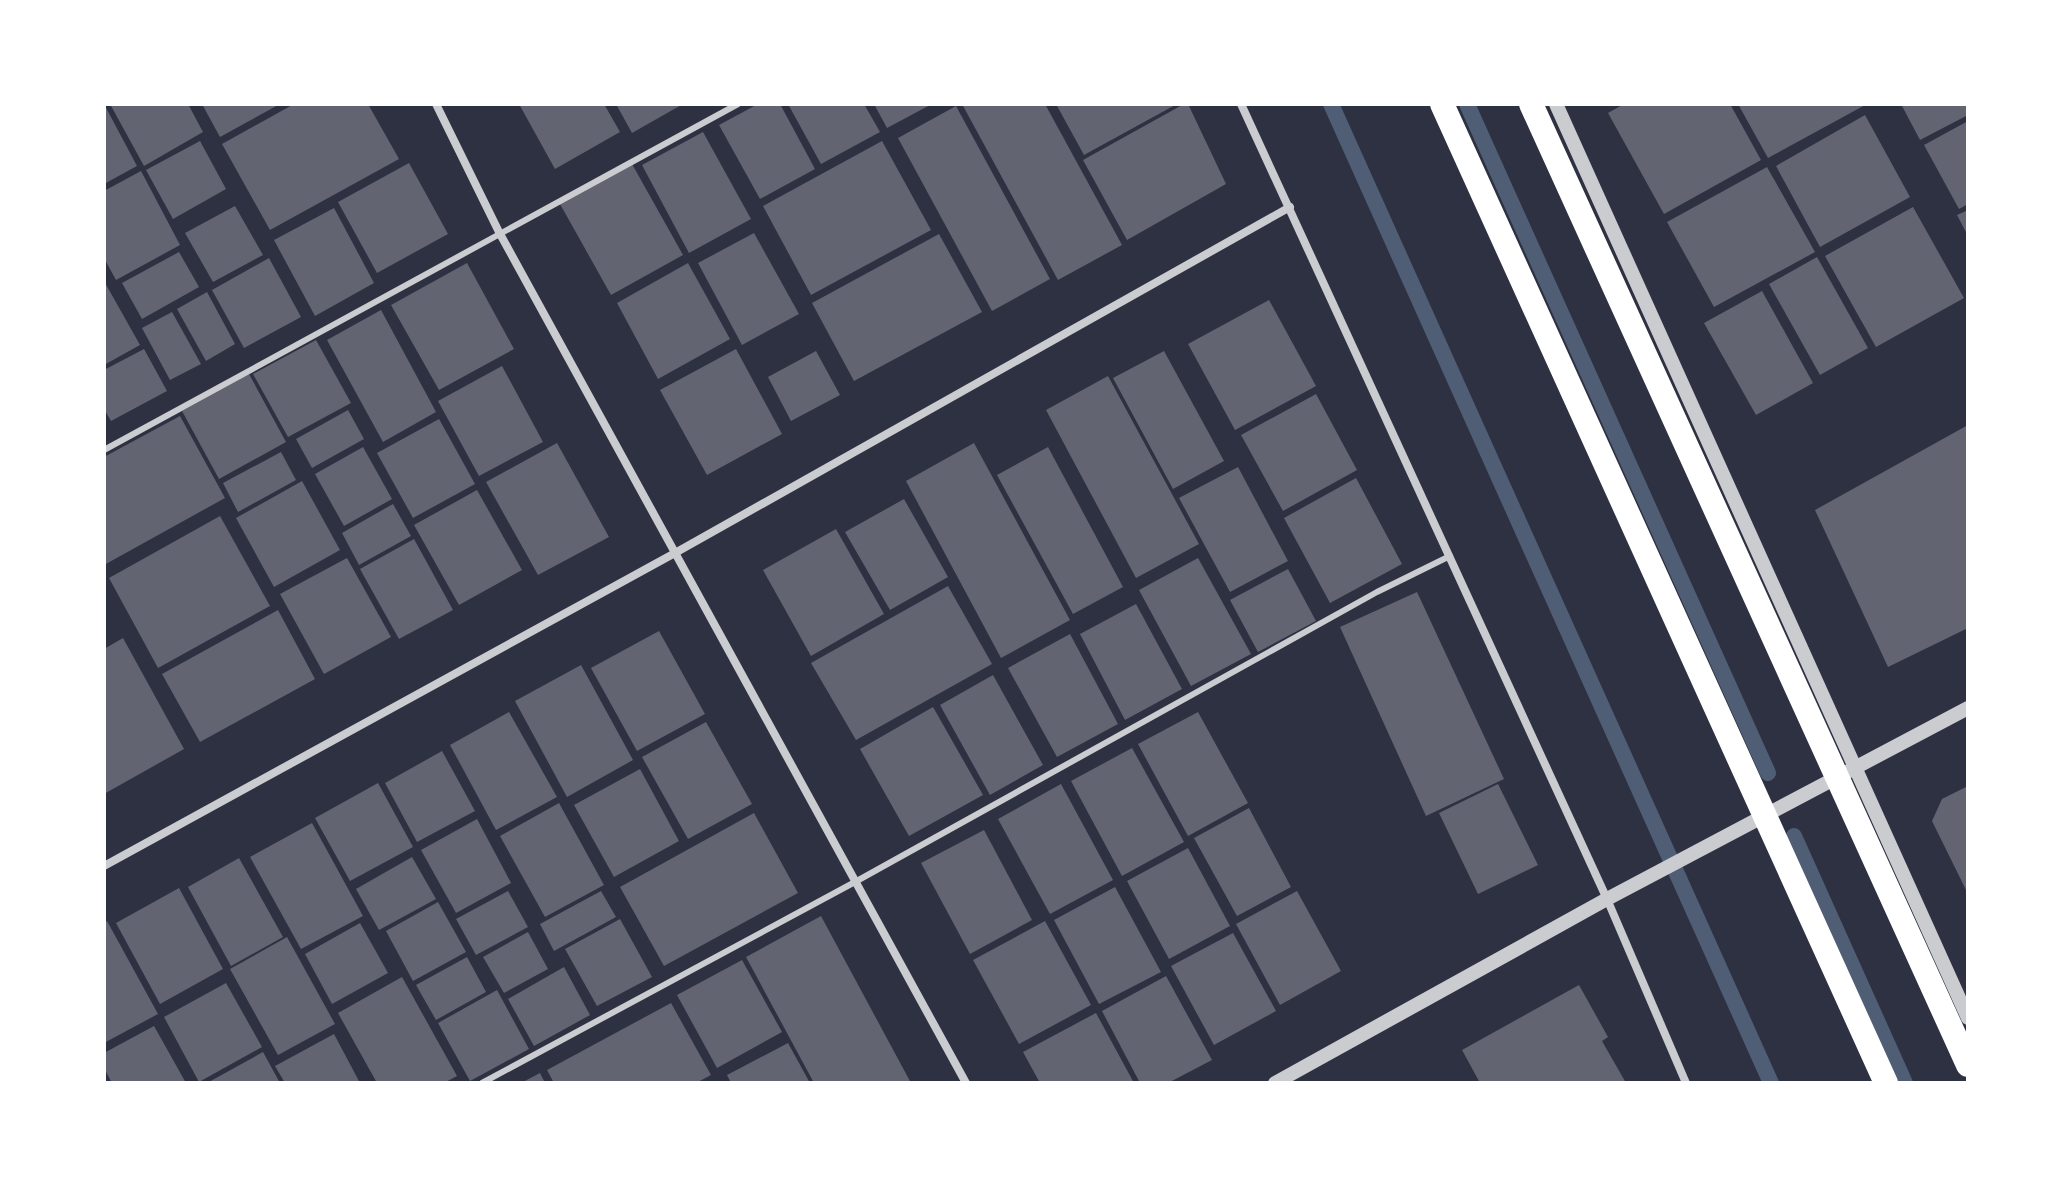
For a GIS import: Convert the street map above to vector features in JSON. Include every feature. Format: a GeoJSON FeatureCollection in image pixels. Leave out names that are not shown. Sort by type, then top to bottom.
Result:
{"type":"FeatureCollection","features":[{"type":"Feature","properties":{"kind":"highway"},"geometry":{"type":"LineString","coordinates":[[1442,104],[1886,1083]]}},
{"type":"Feature","properties":{"kind":"highway"},"geometry":{"type":"LineString","coordinates":[[1531,104],[1968,1065]]}},
{"type":"Feature","properties":{"kind":"street"},"geometry":{"type":"LineString","coordinates":[[436,104],[499,232],[966,1083]]}},
{"type":"Feature","properties":{"kind":"street"},"geometry":{"type":"LineString","coordinates":[[1241,104],[1607,899],[1686,1083]]}},
{"type":"Feature","properties":{"kind":"street"},"geometry":{"type":"LineString","coordinates":[[1556,104],[1968,1018]]}},
{"type":"Feature","properties":{"kind":"street"},"geometry":{"type":"LineString","coordinates":[[104,866],[675,553],[1290,207]]}},
{"type":"Feature","properties":{"kind":"street"},"geometry":{"type":"LineString","coordinates":[[1275,1083],[1607,899],[1968,708]]}},
{"type":"Feature","properties":{"kind":"lane"},"geometry":{"type":"LineString","coordinates":[[104,450],[738,104]]}},
{"type":"Feature","properties":{"kind":"lane"},"geometry":{"type":"LineString","coordinates":[[482,1083],[855,882],[1377,592],[1450,556]]}},
{"type":"Feature","properties":{"kind":"building"},"geometry":{"type":"Polygon","coordinates":[[[104,104],[137,166],[104,184],[104,104]]]}},
{"type":"Feature","properties":{"kind":"building"},"geometry":{"type":"Polygon","coordinates":[[[110,104],[188,104],[203,132],[144,166],[110,104]]]}},
{"type":"Feature","properties":{"kind":"building"},"geometry":{"type":"Polygon","coordinates":[[[202,104],[280,104],[220,137],[202,104]]]}},
{"type":"Feature","properties":{"kind":"building"},"geometry":{"type":"Polygon","coordinates":[[[294,104],[368,104],[399,159],[270,230],[222,144],[294,104]]]}},
{"type":"Feature","properties":{"kind":"building"},"geometry":{"type":"Polygon","coordinates":[[[519,104],[604,104],[620,132],[555,169],[519,104]]]}},
{"type":"Feature","properties":{"kind":"building"},"geometry":{"type":"Polygon","coordinates":[[[616,104],[683,104],[632,133],[616,104]]]}},
{"type":"Feature","properties":{"kind":"building"},"geometry":{"type":"Polygon","coordinates":[[[758,104],[780,104],[815,169],[760,199],[719,125],[758,104]]]}},
{"type":"Feature","properties":{"kind":"building"},"geometry":{"type":"Polygon","coordinates":[[[788,104],[864,104],[880,132],[821,164],[788,104]]]}},
{"type":"Feature","properties":{"kind":"building"},"geometry":{"type":"Polygon","coordinates":[[[874,104],[932,104],[887,128],[874,104]]]}},
{"type":"Feature","properties":{"kind":"building"},"geometry":{"type":"Polygon","coordinates":[[[962,104],[1045,104],[1122,245],[1058,280],[962,104]]]}},
{"type":"Feature","properties":{"kind":"building"},"geometry":{"type":"Polygon","coordinates":[[[1056,104],[1177,104],[1084,155],[1056,104]]]}},
{"type":"Feature","properties":{"kind":"building"},"geometry":{"type":"Polygon","coordinates":[[[1188,104],[1226,184],[1127,240],[1083,160],[1188,104]]]}},
{"type":"Feature","properties":{"kind":"building"},"geometry":{"type":"Polygon","coordinates":[[[1624,104],[1730,104],[1761,160],[1664,214],[1608,113],[1624,104]]]}},
{"type":"Feature","properties":{"kind":"building"},"geometry":{"type":"Polygon","coordinates":[[[1738,104],[1867,104],[1768,158],[1738,104]]]}},
{"type":"Feature","properties":{"kind":"building"},"geometry":{"type":"Polygon","coordinates":[[[1901,104],[1968,104],[1968,115],[1920,140],[1901,104]]]}},
{"type":"Feature","properties":{"kind":"building"},"geometry":{"type":"Polygon","coordinates":[[[956,106],[1050,279],[992,311],[898,138],[956,106]]]}},
{"type":"Feature","properties":{"kind":"building"},"geometry":{"type":"Polygon","coordinates":[[[1865,115],[1910,197],[1820,247],[1776,166],[1865,115]]]}},
{"type":"Feature","properties":{"kind":"building"},"geometry":{"type":"Polygon","coordinates":[[[1968,121],[1968,204],[1959,209],[1924,145],[1968,121]]]}},
{"type":"Feature","properties":{"kind":"building"},"geometry":{"type":"Polygon","coordinates":[[[703,132],[751,219],[689,253],[642,165],[703,132]]]}},
{"type":"Feature","properties":{"kind":"building"},"geometry":{"type":"Polygon","coordinates":[[[200,141],[226,189],[173,219],[146,170],[200,141]]]}},
{"type":"Feature","properties":{"kind":"building"},"geometry":{"type":"Polygon","coordinates":[[[882,141],[931,230],[811,295],[763,206],[882,141]]]}},
{"type":"Feature","properties":{"kind":"building"},"geometry":{"type":"Polygon","coordinates":[[[409,163],[448,234],[377,273],[338,202],[409,163]]]}},
{"type":"Feature","properties":{"kind":"building"},"geometry":{"type":"Polygon","coordinates":[[[632,164],[683,255],[611,295],[560,204],[632,164]]]}},
{"type":"Feature","properties":{"kind":"building"},"geometry":{"type":"Polygon","coordinates":[[[1767,167],[1815,252],[1714,307],[1667,222],[1767,167]]]}},
{"type":"Feature","properties":{"kind":"building"},"geometry":{"type":"Polygon","coordinates":[[[141,171],[180,245],[116,280],[104,258],[104,191],[141,171]]]}},
{"type":"Feature","properties":{"kind":"building"},"geometry":{"type":"Polygon","coordinates":[[[235,206],[263,255],[213,282],[185,233],[235,206]]]}},
{"type":"Feature","properties":{"kind":"building"},"geometry":{"type":"Polygon","coordinates":[[[1913,207],[1964,298],[1876,347],[1825,256],[1913,207]]]}},
{"type":"Feature","properties":{"kind":"building"},"geometry":{"type":"Polygon","coordinates":[[[334,208],[374,283],[315,316],[274,240],[334,208]]]}},
{"type":"Feature","properties":{"kind":"building"},"geometry":{"type":"Polygon","coordinates":[[[1968,210],[1968,236],[1957,215],[1968,210]]]}},
{"type":"Feature","properties":{"kind":"building"},"geometry":{"type":"Polygon","coordinates":[[[754,233],[799,314],[742,345],[698,263],[754,233]]]}},
{"type":"Feature","properties":{"kind":"building"},"geometry":{"type":"Polygon","coordinates":[[[939,234],[982,312],[854,381],[812,303],[939,234]]]}},
{"type":"Feature","properties":{"kind":"building"},"geometry":{"type":"Polygon","coordinates":[[[179,252],[199,287],[142,319],[122,283],[179,252]]]}},
{"type":"Feature","properties":{"kind":"building"},"geometry":{"type":"Polygon","coordinates":[[[1817,257],[1868,348],[1820,375],[1769,284],[1817,257]]]}},
{"type":"Feature","properties":{"kind":"building"},"geometry":{"type":"Polygon","coordinates":[[[269,258],[301,317],[244,348],[212,290],[269,258]]]}},
{"type":"Feature","properties":{"kind":"building"},"geometry":{"type":"Polygon","coordinates":[[[467,263],[514,349],[439,390],[391,305],[467,263]]]}},
{"type":"Feature","properties":{"kind":"building"},"geometry":{"type":"Polygon","coordinates":[[[688,263],[730,339],[658,379],[617,303],[688,263]]]}},
{"type":"Feature","properties":{"kind":"building"},"geometry":{"type":"Polygon","coordinates":[[[104,281],[140,345],[104,365],[104,281]]]}},
{"type":"Feature","properties":{"kind":"building"},"geometry":{"type":"Polygon","coordinates":[[[1762,291],[1813,383],[1756,415],[1704,323],[1762,291]]]}},
{"type":"Feature","properties":{"kind":"building"},"geometry":{"type":"Polygon","coordinates":[[[207,292],[235,344],[206,361],[177,309],[207,292]]]}},
{"type":"Feature","properties":{"kind":"building"},"geometry":{"type":"Polygon","coordinates":[[[1269,300],[1316,386],[1235,430],[1188,344],[1269,300]]]}},
{"type":"Feature","properties":{"kind":"building"},"geometry":{"type":"Polygon","coordinates":[[[381,310],[436,412],[383,442],[327,340],[381,310]]]}},
{"type":"Feature","properties":{"kind":"building"},"geometry":{"type":"Polygon","coordinates":[[[172,312],[201,364],[170,380],[142,328],[172,312]]]}},
{"type":"Feature","properties":{"kind":"building"},"geometry":{"type":"Polygon","coordinates":[[[316,340],[351,403],[288,437],[253,374],[316,340]]]}},
{"type":"Feature","properties":{"kind":"building"},"geometry":{"type":"Polygon","coordinates":[[[144,349],[167,391],[111,421],[104,409],[104,370],[144,349]]]}},
{"type":"Feature","properties":{"kind":"building"},"geometry":{"type":"Polygon","coordinates":[[[736,349],[782,434],[707,475],[660,390],[736,349]]]}},
{"type":"Feature","properties":{"kind":"building"},"geometry":{"type":"Polygon","coordinates":[[[816,351],[840,395],[791,421],[768,377],[816,351]]]}},
{"type":"Feature","properties":{"kind":"building"},"geometry":{"type":"Polygon","coordinates":[[[1164,351],[1224,461],[1173,489],[1113,378],[1164,351]]]}},
{"type":"Feature","properties":{"kind":"building"},"geometry":{"type":"Polygon","coordinates":[[[502,366],[543,442],[479,476],[438,401],[502,366]]]}},
{"type":"Feature","properties":{"kind":"building"},"geometry":{"type":"Polygon","coordinates":[[[249,374],[286,442],[219,479],[182,411],[249,374]]]}},
{"type":"Feature","properties":{"kind":"building"},"geometry":{"type":"Polygon","coordinates":[[[1108,376],[1199,544],[1136,578],[1046,410],[1108,376]]]}},
{"type":"Feature","properties":{"kind":"building"},"geometry":{"type":"Polygon","coordinates":[[[1316,394],[1357,470],[1283,511],[1241,435],[1316,394]]]}},
{"type":"Feature","properties":{"kind":"building"},"geometry":{"type":"Polygon","coordinates":[[[348,410],[364,439],[312,468],[296,439],[348,410]]]}},
{"type":"Feature","properties":{"kind":"building"},"geometry":{"type":"Polygon","coordinates":[[[180,416],[225,498],[104,565],[104,457],[180,416]]]}},
{"type":"Feature","properties":{"kind":"building"},"geometry":{"type":"Polygon","coordinates":[[[439,419],[475,484],[413,518],[377,453],[439,419]]]}},
{"type":"Feature","properties":{"kind":"building"},"geometry":{"type":"Polygon","coordinates":[[[1968,425],[1968,628],[1888,667],[1815,510],[1968,425]]]}},
{"type":"Feature","properties":{"kind":"building"},"geometry":{"type":"Polygon","coordinates":[[[557,443],[609,537],[538,575],[486,482],[557,443]]]}},
{"type":"Feature","properties":{"kind":"building"},"geometry":{"type":"Polygon","coordinates":[[[974,443],[1070,620],[1001,658],[906,481],[974,443]]]}},
{"type":"Feature","properties":{"kind":"building"},"geometry":{"type":"Polygon","coordinates":[[[363,447],[392,499],[344,526],[315,474],[363,447]]]}},
{"type":"Feature","properties":{"kind":"building"},"geometry":{"type":"Polygon","coordinates":[[[1048,447],[1123,587],[1073,614],[997,475],[1048,447]]]}},
{"type":"Feature","properties":{"kind":"building"},"geometry":{"type":"Polygon","coordinates":[[[281,452],[296,480],[238,512],[223,483],[281,452]]]}},
{"type":"Feature","properties":{"kind":"building"},"geometry":{"type":"Polygon","coordinates":[[[1238,467],[1288,561],[1230,592],[1179,498],[1238,467]]]}},
{"type":"Feature","properties":{"kind":"building"},"geometry":{"type":"Polygon","coordinates":[[[1356,478],[1402,564],[1330,603],[1284,518],[1356,478]]]}},
{"type":"Feature","properties":{"kind":"building"},"geometry":{"type":"Polygon","coordinates":[[[302,481],[340,550],[274,587],[236,518],[302,481]]]}},
{"type":"Feature","properties":{"kind":"building"},"geometry":{"type":"Polygon","coordinates":[[[477,490],[522,570],[459,605],[414,525],[477,490]]]}},
{"type":"Feature","properties":{"kind":"building"},"geometry":{"type":"Polygon","coordinates":[[[904,499],[948,577],[890,610],[845,532],[904,499]]]}},
{"type":"Feature","properties":{"kind":"building"},"geometry":{"type":"Polygon","coordinates":[[[393,504],[411,536],[359,565],[342,533],[393,504]]]}},
{"type":"Feature","properties":{"kind":"building"},"geometry":{"type":"Polygon","coordinates":[[[220,516],[270,606],[158,668],[109,578],[220,516]]]}},
{"type":"Feature","properties":{"kind":"building"},"geometry":{"type":"Polygon","coordinates":[[[836,529],[884,614],[811,656],[763,570],[836,529]]]}},
{"type":"Feature","properties":{"kind":"building"},"geometry":{"type":"Polygon","coordinates":[[[414,539],[453,610],[399,639],[360,569],[414,539]]]}},
{"type":"Feature","properties":{"kind":"building"},"geometry":{"type":"Polygon","coordinates":[[[347,558],[391,637],[324,674],[280,594],[347,558]]]}},
{"type":"Feature","properties":{"kind":"building"},"geometry":{"type":"Polygon","coordinates":[[[1198,558],[1251,654],[1191,686],[1139,590],[1198,558]]]}},
{"type":"Feature","properties":{"kind":"building"},"geometry":{"type":"Polygon","coordinates":[[[1288,569],[1316,621],[1258,652],[1230,600],[1288,569]]]}},
{"type":"Feature","properties":{"kind":"building"},"geometry":{"type":"Polygon","coordinates":[[[948,586],[992,664],[856,740],[811,663],[948,586]]]}},
{"type":"Feature","properties":{"kind":"building"},"geometry":{"type":"Polygon","coordinates":[[[1417,592],[1504,779],[1426,816],[1340,627],[1417,592]]]}},
{"type":"Feature","properties":{"kind":"building"},"geometry":{"type":"Polygon","coordinates":[[[1136,604],[1182,689],[1125,720],[1080,634],[1136,604]]]}},
{"type":"Feature","properties":{"kind":"building"},"geometry":{"type":"Polygon","coordinates":[[[278,610],[315,679],[200,742],[162,674],[278,610]]]}},
{"type":"Feature","properties":{"kind":"building"},"geometry":{"type":"Polygon","coordinates":[[[659,631],[705,714],[637,751],[591,668],[659,631]]]}},
{"type":"Feature","properties":{"kind":"building"},"geometry":{"type":"Polygon","coordinates":[[[1070,634],[1118,724],[1057,757],[1008,668],[1070,634]]]}},
{"type":"Feature","properties":{"kind":"building"},"geometry":{"type":"Polygon","coordinates":[[[123,638],[184,749],[104,794],[104,649],[123,638]]]}},
{"type":"Feature","properties":{"kind":"building"},"geometry":{"type":"Polygon","coordinates":[[[581,665],[633,760],[567,797],[515,701],[581,665]]]}},
{"type":"Feature","properties":{"kind":"building"},"geometry":{"type":"Polygon","coordinates":[[[993,675],[1043,765],[990,795],[940,705],[993,675]]]}},
{"type":"Feature","properties":{"kind":"building"},"geometry":{"type":"Polygon","coordinates":[[[933,707],[983,795],[909,836],[860,749],[933,707]]]}},
{"type":"Feature","properties":{"kind":"building"},"geometry":{"type":"Polygon","coordinates":[[[509,712],[557,797],[496,830],[450,745],[509,712]]]}},
{"type":"Feature","properties":{"kind":"building"},"geometry":{"type":"Polygon","coordinates":[[[1198,712],[1248,803],[1188,836],[1138,744],[1198,712]]]}},
{"type":"Feature","properties":{"kind":"building"},"geometry":{"type":"Polygon","coordinates":[[[706,722],[752,804],[688,839],[642,757],[706,722]]]}},
{"type":"Feature","properties":{"kind":"building"},"geometry":{"type":"Polygon","coordinates":[[[1132,748],[1184,842],[1122,876],[1071,781],[1132,748]]]}},
{"type":"Feature","properties":{"kind":"building"},"geometry":{"type":"Polygon","coordinates":[[[442,751],[475,811],[417,842],[385,783],[442,751]]]}},
{"type":"Feature","properties":{"kind":"building"},"geometry":{"type":"Polygon","coordinates":[[[640,769],[679,841],[614,877],[574,805],[640,769]]]}},
{"type":"Feature","properties":{"kind":"building"},"geometry":{"type":"Polygon","coordinates":[[[378,783],[413,847],[350,881],[315,818],[378,783]]]}},
{"type":"Feature","properties":{"kind":"building"},"geometry":{"type":"Polygon","coordinates":[[[1061,784],[1113,880],[1050,914],[998,819],[1061,784]]]}},
{"type":"Feature","properties":{"kind":"building"},"geometry":{"type":"Polygon","coordinates":[[[1498,784],[1538,865],[1478,894],[1439,813],[1498,784]]]}},
{"type":"Feature","properties":{"kind":"building"},"geometry":{"type":"Polygon","coordinates":[[[1968,786],[1968,894],[1932,821],[1942,799],[1968,786]]]}},
{"type":"Feature","properties":{"kind":"building"},"geometry":{"type":"Polygon","coordinates":[[[559,803],[604,885],[545,917],[500,836],[559,803]]]}},
{"type":"Feature","properties":{"kind":"building"},"geometry":{"type":"Polygon","coordinates":[[[1249,808],[1291,887],[1237,916],[1194,838],[1249,808]]]}},
{"type":"Feature","properties":{"kind":"building"},"geometry":{"type":"Polygon","coordinates":[[[754,813],[798,893],[664,966],[620,887],[754,813]]]}},
{"type":"Feature","properties":{"kind":"building"},"geometry":{"type":"Polygon","coordinates":[[[477,819],[511,883],[456,913],[421,850],[477,819]]]}},
{"type":"Feature","properties":{"kind":"building"},"geometry":{"type":"Polygon","coordinates":[[[312,823],[363,916],[301,949],[250,857],[312,823]]]}},
{"type":"Feature","properties":{"kind":"building"},"geometry":{"type":"Polygon","coordinates":[[[984,830],[1032,920],[970,954],[921,863],[984,830]]]}},
{"type":"Feature","properties":{"kind":"building"},"geometry":{"type":"Polygon","coordinates":[[[1188,848],[1230,926],[1169,959],[1127,881],[1188,848]]]}},
{"type":"Feature","properties":{"kind":"building"},"geometry":{"type":"Polygon","coordinates":[[[412,857],[436,899],[379,930],[356,889],[412,857]]]}},
{"type":"Feature","properties":{"kind":"building"},"geometry":{"type":"Polygon","coordinates":[[[239,858],[283,937],[231,966],[188,887],[239,858]]]}},
{"type":"Feature","properties":{"kind":"building"},"geometry":{"type":"Polygon","coordinates":[[[1115,887],[1161,972],[1099,1004],[1054,920],[1115,887]]]}},
{"type":"Feature","properties":{"kind":"building"},"geometry":{"type":"Polygon","coordinates":[[[179,888],[223,969],[160,1004],[116,923],[179,888]]]}},
{"type":"Feature","properties":{"kind":"building"},"geometry":{"type":"Polygon","coordinates":[[[508,891],[528,927],[476,955],[456,919],[508,891]]]}},
{"type":"Feature","properties":{"kind":"building"},"geometry":{"type":"Polygon","coordinates":[[[601,891],[616,917],[554,951],[540,924],[601,891]]]}},
{"type":"Feature","properties":{"kind":"building"},"geometry":{"type":"Polygon","coordinates":[[[1297,891],[1341,971],[1280,1005],[1236,924],[1297,891]]]}},
{"type":"Feature","properties":{"kind":"building"},"geometry":{"type":"Polygon","coordinates":[[[438,902],[466,952],[413,981],[386,931],[438,902]]]}},
{"type":"Feature","properties":{"kind":"building"},"geometry":{"type":"Polygon","coordinates":[[[821,916],[911,1083],[814,1083],[746,957],[821,916]]]}},
{"type":"Feature","properties":{"kind":"building"},"geometry":{"type":"Polygon","coordinates":[[[620,919],[652,977],[597,1006],[565,949],[620,919]]]}},
{"type":"Feature","properties":{"kind":"building"},"geometry":{"type":"Polygon","coordinates":[[[107,921],[158,1014],[104,1043],[104,923],[107,921]]]}},
{"type":"Feature","properties":{"kind":"building"},"geometry":{"type":"Polygon","coordinates":[[[1045,921],[1091,1005],[1019,1044],[973,960],[1045,921]]]}},
{"type":"Feature","properties":{"kind":"building"},"geometry":{"type":"Polygon","coordinates":[[[360,923],[388,973],[332,1004],[305,954],[360,923]]]}},
{"type":"Feature","properties":{"kind":"building"},"geometry":{"type":"Polygon","coordinates":[[[528,932],[548,969],[504,993],[483,957],[528,932]]]}},
{"type":"Feature","properties":{"kind":"building"},"geometry":{"type":"Polygon","coordinates":[[[1233,933],[1276,1011],[1214,1045],[1171,966],[1233,933]]]}},
{"type":"Feature","properties":{"kind":"building"},"geometry":{"type":"Polygon","coordinates":[[[287,937],[335,1024],[278,1055],[230,969],[287,937]]]}},
{"type":"Feature","properties":{"kind":"building"},"geometry":{"type":"Polygon","coordinates":[[[467,957],[486,992],[436,1020],[416,985],[467,957]]]}},
{"type":"Feature","properties":{"kind":"building"},"geometry":{"type":"Polygon","coordinates":[[[742,960],[782,1032],[717,1068],[677,995],[742,960]]]}},
{"type":"Feature","properties":{"kind":"building"},"geometry":{"type":"Polygon","coordinates":[[[564,967],[590,1015],[534,1046],[508,999],[564,967]]]}},
{"type":"Feature","properties":{"kind":"building"},"geometry":{"type":"Polygon","coordinates":[[[1166,976],[1212,1060],[1168,1083],[1140,1083],[1102,1011],[1166,976]]]}},
{"type":"Feature","properties":{"kind":"building"},"geometry":{"type":"Polygon","coordinates":[[[402,977],[457,1076],[444,1083],[377,1083],[338,1013],[402,977]]]}},
{"type":"Feature","properties":{"kind":"building"},"geometry":{"type":"Polygon","coordinates":[[[226,983],[262,1047],[199,1082],[164,1017],[226,983]]]}},
{"type":"Feature","properties":{"kind":"building"},"geometry":{"type":"Polygon","coordinates":[[[1579,985],[1608,1037],[1602,1041],[1626,1083],[1480,1083],[1462,1050],[1579,985]]]}},
{"type":"Feature","properties":{"kind":"building"},"geometry":{"type":"Polygon","coordinates":[[[497,990],[529,1049],[470,1081],[438,1023],[497,990]]]}},
{"type":"Feature","properties":{"kind":"building"},"geometry":{"type":"Polygon","coordinates":[[[671,1003],[711,1075],[696,1083],[554,1083],[547,1070],[671,1003]]]}},
{"type":"Feature","properties":{"kind":"building"},"geometry":{"type":"Polygon","coordinates":[[[1096,1013],[1134,1083],[1040,1083],[1023,1052],[1096,1013]]]}},
{"type":"Feature","properties":{"kind":"building"},"geometry":{"type":"Polygon","coordinates":[[[154,1026],[186,1083],[112,1083],[104,1068],[104,1053],[154,1026]]]}},
{"type":"Feature","properties":{"kind":"building"},"geometry":{"type":"Polygon","coordinates":[[[334,1034],[360,1083],[285,1083],[275,1066],[334,1034]]]}},
{"type":"Feature","properties":{"kind":"building"},"geometry":{"type":"Polygon","coordinates":[[[788,1043],[810,1083],[731,1083],[727,1075],[788,1043]]]}},
{"type":"Feature","properties":{"kind":"building"},"geometry":{"type":"Polygon","coordinates":[[[263,1052],[280,1083],[207,1083],[263,1052]]]}},
{"type":"Feature","properties":{"kind":"building"},"geometry":{"type":"Polygon","coordinates":[[[540,1073],[545,1083],[521,1083],[540,1073]]]}},
{"type":"Feature","properties":{"kind":"waterway"},"geometry":{"type":"LineString","coordinates":[[1331,104],[1771,1083]]}},
{"type":"Feature","properties":{"kind":"waterway"},"geometry":{"type":"LineString","coordinates":[[1467,104],[1768,773]]}},
{"type":"Feature","properties":{"kind":"waterway"},"geometry":{"type":"LineString","coordinates":[[1794,836],[1905,1083]]}}]}
